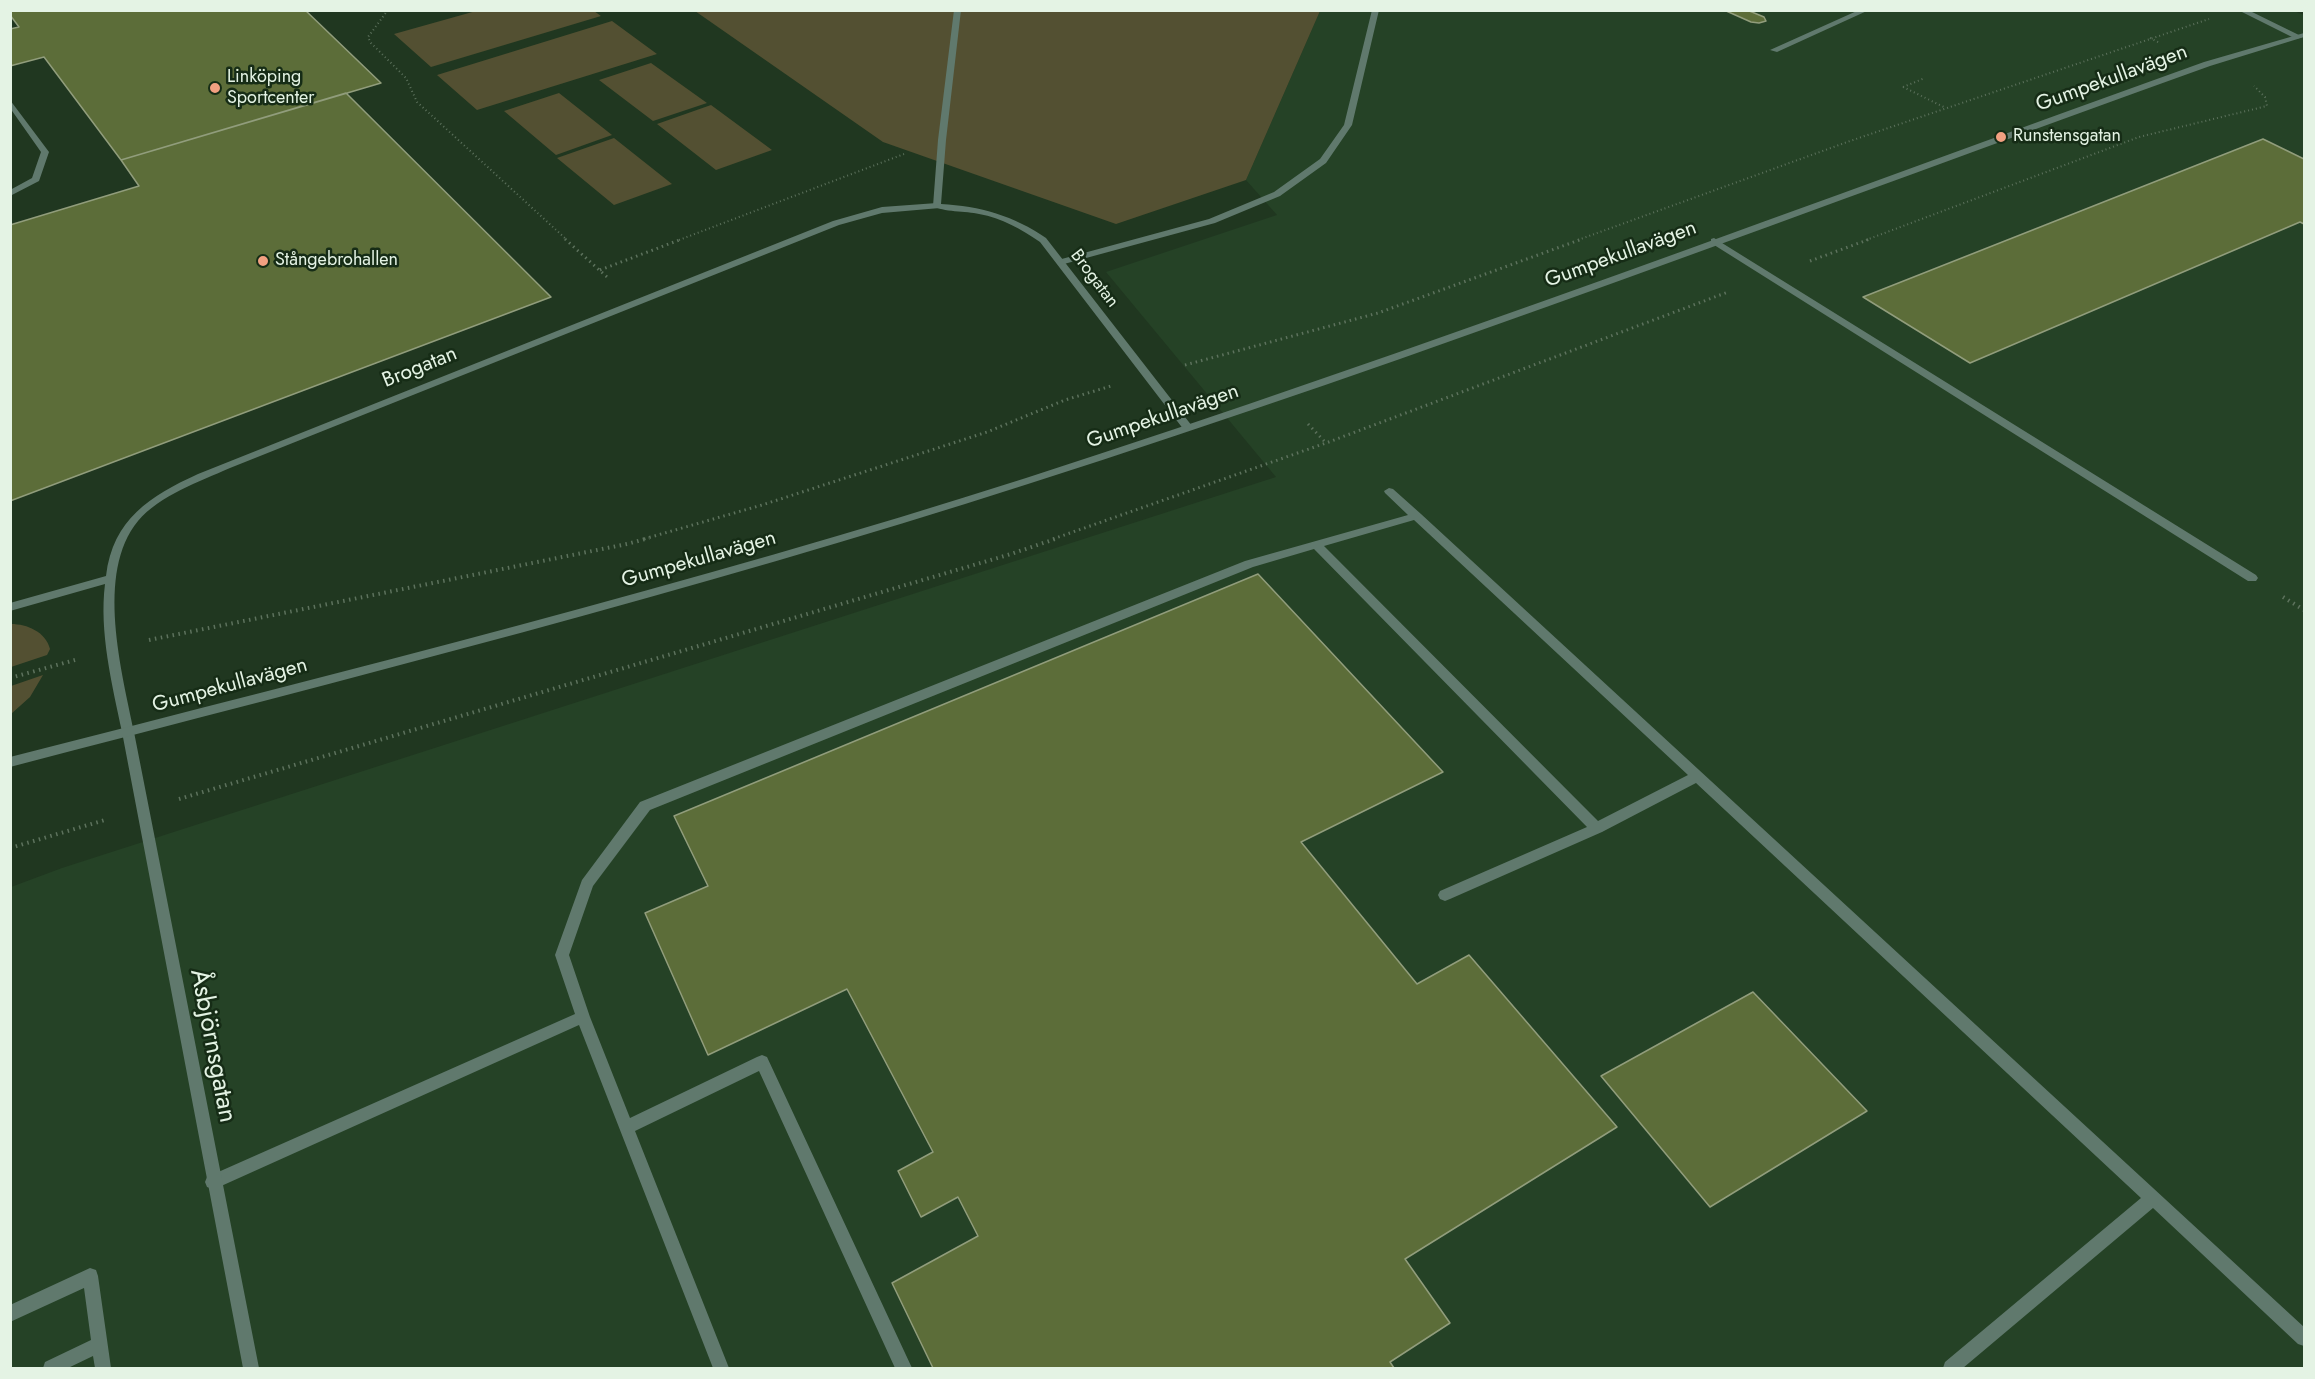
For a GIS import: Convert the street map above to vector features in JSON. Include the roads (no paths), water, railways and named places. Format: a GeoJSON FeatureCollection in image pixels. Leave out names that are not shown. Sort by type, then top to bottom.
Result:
{"type":"FeatureCollection","features":[{"type":"Feature","properties":{"kind":"street"},"geometry":{"type":"LineString","coordinates":[[936,206],[958,10]]}},
{"type":"Feature","properties":{"kind":"street"},"geometry":{"type":"LineString","coordinates":[[1061,262],[1212,221],[1277,195],[1323,161],[1348,125],[1376,10]]}},
{"type":"Feature","properties":{"kind":"street"},"geometry":{"type":"LineString","coordinates":[[1774,50],[1866,10]]}},
{"type":"Feature","properties":{"kind":"street"},"geometry":{"type":"LineString","coordinates":[[2241,10],[2302,36]]}},
{"type":"Feature","properties":{"kind":"street","name":"Gumpekullavägen"},"geometry":{"type":"LineString","coordinates":[[10,762],[537,624],[819,545],[1188,428],[2207,64],[2302,36]]}},
{"type":"Feature","properties":{"kind":"street"},"geometry":{"type":"LineString","coordinates":[[10,102],[45,152],[36,179],[10,194]]}},
{"type":"Feature","properties":{"kind":"street","name":"Brogatan"},"geometry":{"type":"LineString","coordinates":[[128,732],[112,648],[111,578],[116,549],[133,520],[155,501],[186,484],[634,302],[860,216],[882,210],[936,206],[970,208],[1000,216],[1024,226],[1043,240],[1061,262],[1188,428]]}},
{"type":"Feature","properties":{"kind":"street"},"geometry":{"type":"LineString","coordinates":[[1714,241],[2252,578]]}},
{"type":"Feature","properties":{"kind":"street"},"geometry":{"type":"LineString","coordinates":[[1389,491],[2304,1338]]}},
{"type":"Feature","properties":{"kind":"street"},"geometry":{"type":"LineString","coordinates":[[721,1368],[583,1017],[562,955],[587,884],[645,806],[1249,564],[1417,516]]}},
{"type":"Feature","properties":{"kind":"street"},"geometry":{"type":"LineString","coordinates":[[1316,545],[1597,828]]}},
{"type":"Feature","properties":{"kind":"street"},"geometry":{"type":"LineString","coordinates":[[10,606],[111,578]]}},
{"type":"Feature","properties":{"kind":"street","name":"Åsbjörnsgatan"},"geometry":{"type":"LineString","coordinates":[[128,732],[213,1182],[251,1368]]}},
{"type":"Feature","properties":{"kind":"street"},"geometry":{"type":"LineString","coordinates":[[1445,895],[1597,828],[1697,776]]}},
{"type":"Feature","properties":{"kind":"street"},"geometry":{"type":"LineString","coordinates":[[213,1182],[583,1017]]}},
{"type":"Feature","properties":{"kind":"street"},"geometry":{"type":"LineString","coordinates":[[626,1128],[762,1062],[903,1368]]}},
{"type":"Feature","properties":{"kind":"street"},"geometry":{"type":"LineString","coordinates":[[1951,1368],[2154,1197]]}},
{"type":"Feature","properties":{"kind":"street"},"geometry":{"type":"LineString","coordinates":[[10,1314],[90,1276],[103,1368]]}},
{"type":"Feature","properties":{"kind":"street"},"geometry":{"type":"LineString","coordinates":[[51,1368],[100,1344]]}},
{"type":"Feature","properties":{"kind":"place","name":"Linköping Sportcenter"},"geometry":{"type":"Point","coordinates":[215,88]}},
{"type":"Feature","properties":{"kind":"place","name":"Runstensgatan"},"geometry":{"type":"Point","coordinates":[2001,137]}},
{"type":"Feature","properties":{"kind":"place","name":"Stångebrohallen"},"geometry":{"type":"Point","coordinates":[263,261]}}]}
